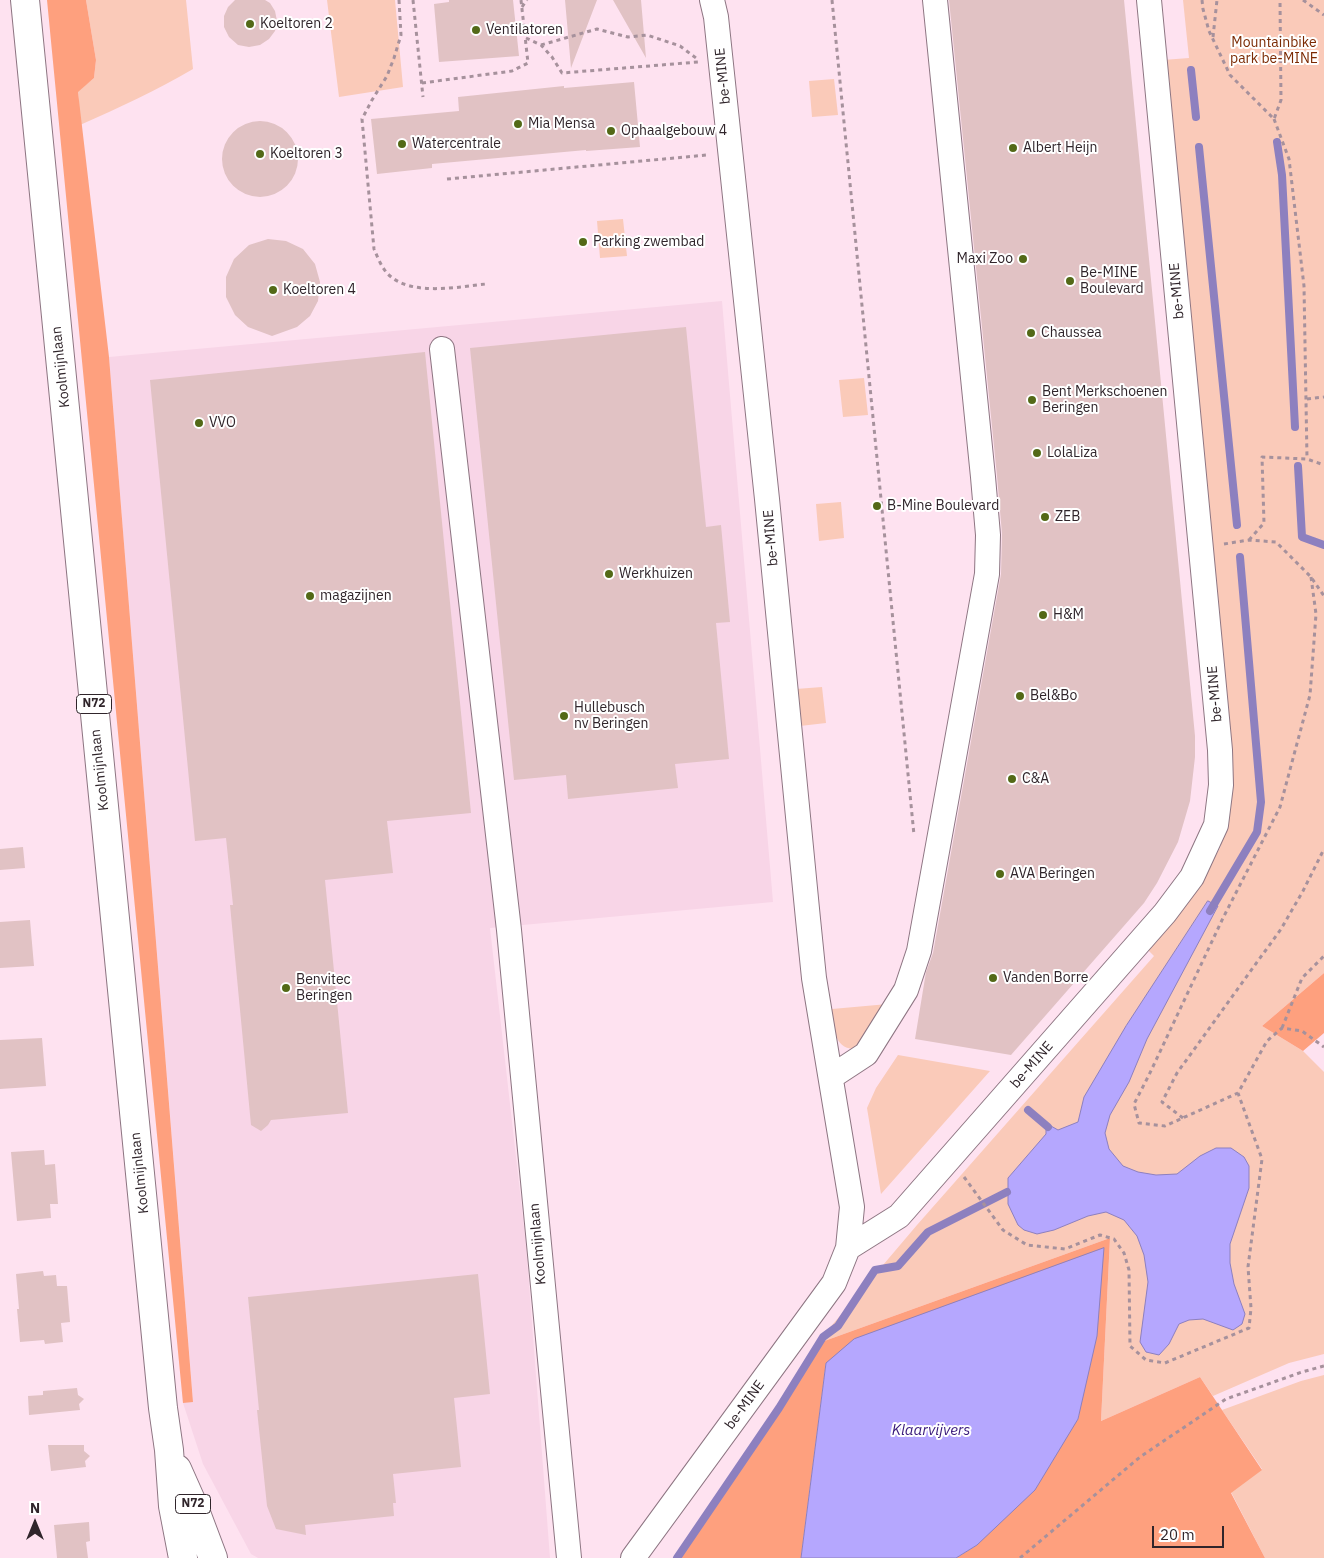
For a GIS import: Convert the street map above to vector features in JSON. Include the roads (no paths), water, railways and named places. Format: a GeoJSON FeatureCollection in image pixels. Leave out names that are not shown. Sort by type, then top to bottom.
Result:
{"type":"FeatureCollection","features":[{"type":"Feature","properties":{"kind":"main road","name":"Koolmijnlaan"},"geometry":{"type":"LineString","coordinates":[[25,0],[161,1388],[169,1450],[173,1506],[183,1558]]}},
{"type":"Feature","properties":{"kind":"main road","name":"Koolmijnlaan"},"geometry":{"type":"LineString","coordinates":[[169,1450],[213,1558]]}},
{"type":"Feature","properties":{"kind":"street"},"geometry":{"type":"LineString","coordinates":[[831,1076],[866,1054],[906,990],[919,951],[987,574],[988,535],[983,477],[935,0]]}},
{"type":"Feature","properties":{"kind":"street","name":"be-MINE"},"geometry":{"type":"LineString","coordinates":[[848,1248],[899,1216],[1165,912],[1192,877],[1216,824],[1221,785],[1220,750],[1149,0]]}},
{"type":"Feature","properties":{"kind":"street","name":"be-MINE"},"geometry":{"type":"LineString","coordinates":[[634,1558],[834,1283],[848,1248],[852,1207],[814,978],[767,499],[714,9]]}},
{"type":"Feature","properties":{"kind":"street","name":"Koolmijnlaan"},"geometry":{"type":"LineString","coordinates":[[442,349],[509,930],[568,1558]]}},
{"type":"Feature","properties":{"kind":"water"},"geometry":{"type":"Polygon","coordinates":[[[1208,901],[1218,906],[1147,1039],[1129,1082],[1110,1115],[1105,1133],[1109,1149],[1123,1166],[1138,1172],[1156,1175],[1177,1174],[1200,1156],[1216,1148],[1231,1148],[1244,1157],[1249,1166],[1249,1188],[1230,1244],[1230,1263],[1234,1284],[1245,1314],[1242,1324],[1233,1330],[1203,1319],[1189,1320],[1179,1324],[1169,1344],[1159,1355],[1146,1352],[1140,1342],[1148,1282],[1144,1255],[1137,1236],[1124,1220],[1106,1212],[1088,1216],[1054,1230],[1037,1234],[1024,1230],[1018,1225],[1008,1204],[1008,1178],[1046,1134],[1046,1128],[1051,1126],[1058,1130],[1078,1122],[1084,1097],[1126,1026],[1208,901]]]}},
{"type":"Feature","properties":{"kind":"water","name":"Klaarvijvers"},"geometry":{"type":"Polygon","coordinates":[[[1104,1248],[1097,1336],[1078,1419],[1035,1490],[977,1545],[956,1558],[801,1558],[826,1363],[854,1339],[1104,1248]]]}},
{"type":"Feature","properties":{"kind":"waterway"},"geometry":{"type":"LineString","coordinates":[[1191,70],[1196,117]]}},
{"type":"Feature","properties":{"kind":"waterway"},"geometry":{"type":"LineString","coordinates":[[1277,142],[1282,175],[1295,427]]}},
{"type":"Feature","properties":{"kind":"waterway"},"geometry":{"type":"LineString","coordinates":[[1199,147],[1237,525]]}},
{"type":"Feature","properties":{"kind":"waterway"},"geometry":{"type":"LineString","coordinates":[[1298,466],[1302,537],[1324,545]]}},
{"type":"Feature","properties":{"kind":"waterway"},"geometry":{"type":"LineString","coordinates":[[1210,911],[1257,832],[1261,802],[1240,557]]}},
{"type":"Feature","properties":{"kind":"waterway"},"geometry":{"type":"LineString","coordinates":[[1028,1110],[1048,1127]]}},
{"type":"Feature","properties":{"kind":"waterway"},"geometry":{"type":"LineString","coordinates":[[677,1558],[779,1408],[823,1337],[838,1326],[875,1270],[898,1266],[928,1232],[1007,1192]]}},
{"type":"Feature","properties":{"kind":"place","name":"Koeltoren 2"},"geometry":{"type":"Point","coordinates":[250,24]}},
{"type":"Feature","properties":{"kind":"place","name":"Ventilatoren"},"geometry":{"type":"Point","coordinates":[476,30]}},
{"type":"Feature","properties":{"kind":"place","name":"Mia Mensa"},"geometry":{"type":"Point","coordinates":[518,124]}},
{"type":"Feature","properties":{"kind":"place","name":"Ophaalgebouw 4"},"geometry":{"type":"Point","coordinates":[611,131]}},
{"type":"Feature","properties":{"kind":"place","name":"Watercentrale"},"geometry":{"type":"Point","coordinates":[402,144]}},
{"type":"Feature","properties":{"kind":"place","name":"Albert Heijn"},"geometry":{"type":"Point","coordinates":[1013,148]}},
{"type":"Feature","properties":{"kind":"place","name":"Koeltoren 3"},"geometry":{"type":"Point","coordinates":[260,154]}},
{"type":"Feature","properties":{"kind":"place","name":"Parking zwembad"},"geometry":{"type":"Point","coordinates":[583,242]}},
{"type":"Feature","properties":{"kind":"place","name":"Maxi Zoo"},"geometry":{"type":"Point","coordinates":[1023,259]}},
{"type":"Feature","properties":{"kind":"place","name":"Be-MINE Boulevard"},"geometry":{"type":"Point","coordinates":[1070,281]}},
{"type":"Feature","properties":{"kind":"place","name":"Koeltoren 4"},"geometry":{"type":"Point","coordinates":[273,290]}},
{"type":"Feature","properties":{"kind":"place","name":"Chaussea"},"geometry":{"type":"Point","coordinates":[1031,333]}},
{"type":"Feature","properties":{"kind":"place","name":"Bent Merkschoenen Beringen"},"geometry":{"type":"Point","coordinates":[1032,400]}},
{"type":"Feature","properties":{"kind":"place","name":"VVO"},"geometry":{"type":"Point","coordinates":[199,423]}},
{"type":"Feature","properties":{"kind":"place","name":"LolaLiza"},"geometry":{"type":"Point","coordinates":[1037,453]}},
{"type":"Feature","properties":{"kind":"place","name":"B-Mine Boulevard"},"geometry":{"type":"Point","coordinates":[877,506]}},
{"type":"Feature","properties":{"kind":"place","name":"ZEB"},"geometry":{"type":"Point","coordinates":[1045,517]}},
{"type":"Feature","properties":{"kind":"place","name":"Werkhuizen"},"geometry":{"type":"Point","coordinates":[609,574]}},
{"type":"Feature","properties":{"kind":"place","name":"magazijnen"},"geometry":{"type":"Point","coordinates":[310,596]}},
{"type":"Feature","properties":{"kind":"place","name":"H&M"},"geometry":{"type":"Point","coordinates":[1043,615]}},
{"type":"Feature","properties":{"kind":"place","name":"Bel&Bo"},"geometry":{"type":"Point","coordinates":[1020,696]}},
{"type":"Feature","properties":{"kind":"place","name":"Hullebusch nv Beringen"},"geometry":{"type":"Point","coordinates":[564,716]}},
{"type":"Feature","properties":{"kind":"place","name":"C&A"},"geometry":{"type":"Point","coordinates":[1012,779]}},
{"type":"Feature","properties":{"kind":"place","name":"AVA Beringen"},"geometry":{"type":"Point","coordinates":[1000,874]}},
{"type":"Feature","properties":{"kind":"place","name":"Vanden Borre"},"geometry":{"type":"Point","coordinates":[993,978]}},
{"type":"Feature","properties":{"kind":"place","name":"Benvitec Beringen"},"geometry":{"type":"Point","coordinates":[286,988]}},
{"type":"Feature","properties":{"kind":"park label","name":"Mountainbike park be-MINE"},"geometry":{"type":"Point","coordinates":[1274,52]}}]}
